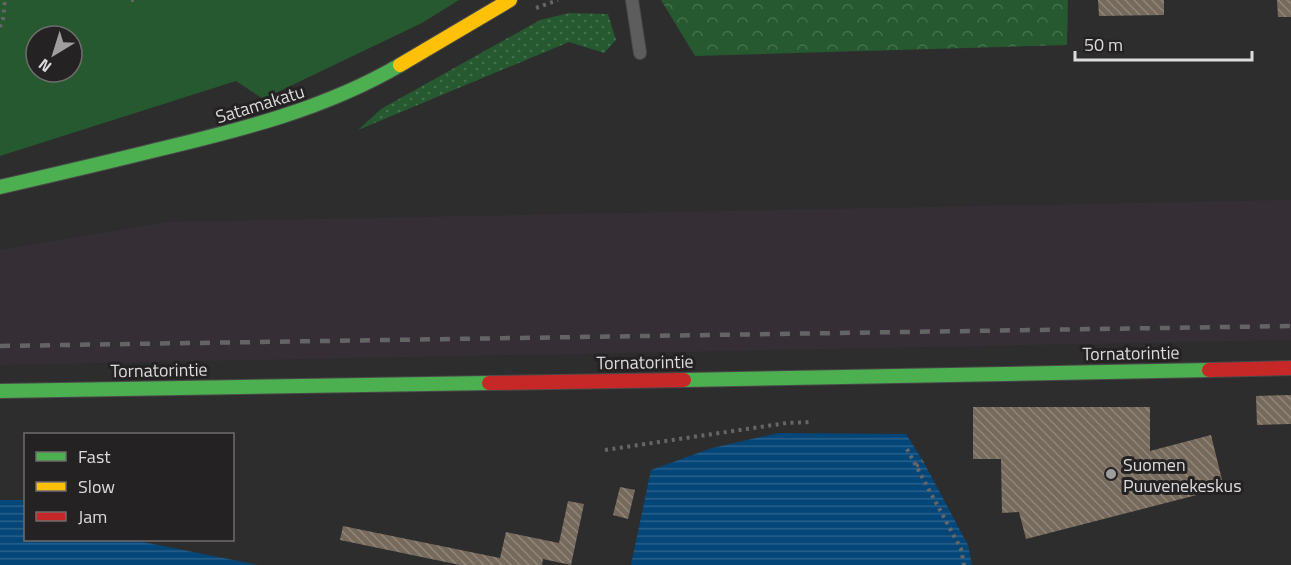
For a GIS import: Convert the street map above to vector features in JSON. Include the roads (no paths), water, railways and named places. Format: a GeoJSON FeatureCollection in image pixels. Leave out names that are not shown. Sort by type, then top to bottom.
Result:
{"type":"FeatureCollection","features":[{"type":"Feature","properties":{"kind":"street","name":"Satamakatu"},"geometry":{"type":"LineString","coordinates":[[0,188],[225,134],[309,108],[376,79],[510,0]]}},
{"type":"Feature","properties":{"kind":"street","name":"Tornatorintie"},"geometry":{"type":"LineString","coordinates":[[0,391],[1291,368]]}},
{"type":"Feature","properties":{"kind":"lane"},"geometry":{"type":"LineString","coordinates":[[632,0],[639,53]]}},
{"type":"Feature","properties":{"kind":"water"},"geometry":{"type":"Polygon","coordinates":[[[779,433],[906,434],[968,545],[972,565],[631,565],[651,470],[712,448],[779,433]]]}},
{"type":"Feature","properties":{"kind":"water"},"geometry":{"type":"Polygon","coordinates":[[[0,500],[24,500],[24,541],[138,541],[258,565],[0,565],[0,500]]]}},
{"type":"Feature","properties":{"kind":"railway"},"geometry":{"type":"LineString","coordinates":[[0,346],[1291,326]]}},
{"type":"Feature","properties":{"kind":"place","name":"Suomen Puuvenekeskus"},"geometry":{"type":"Point","coordinates":[1111,474]}}]}
